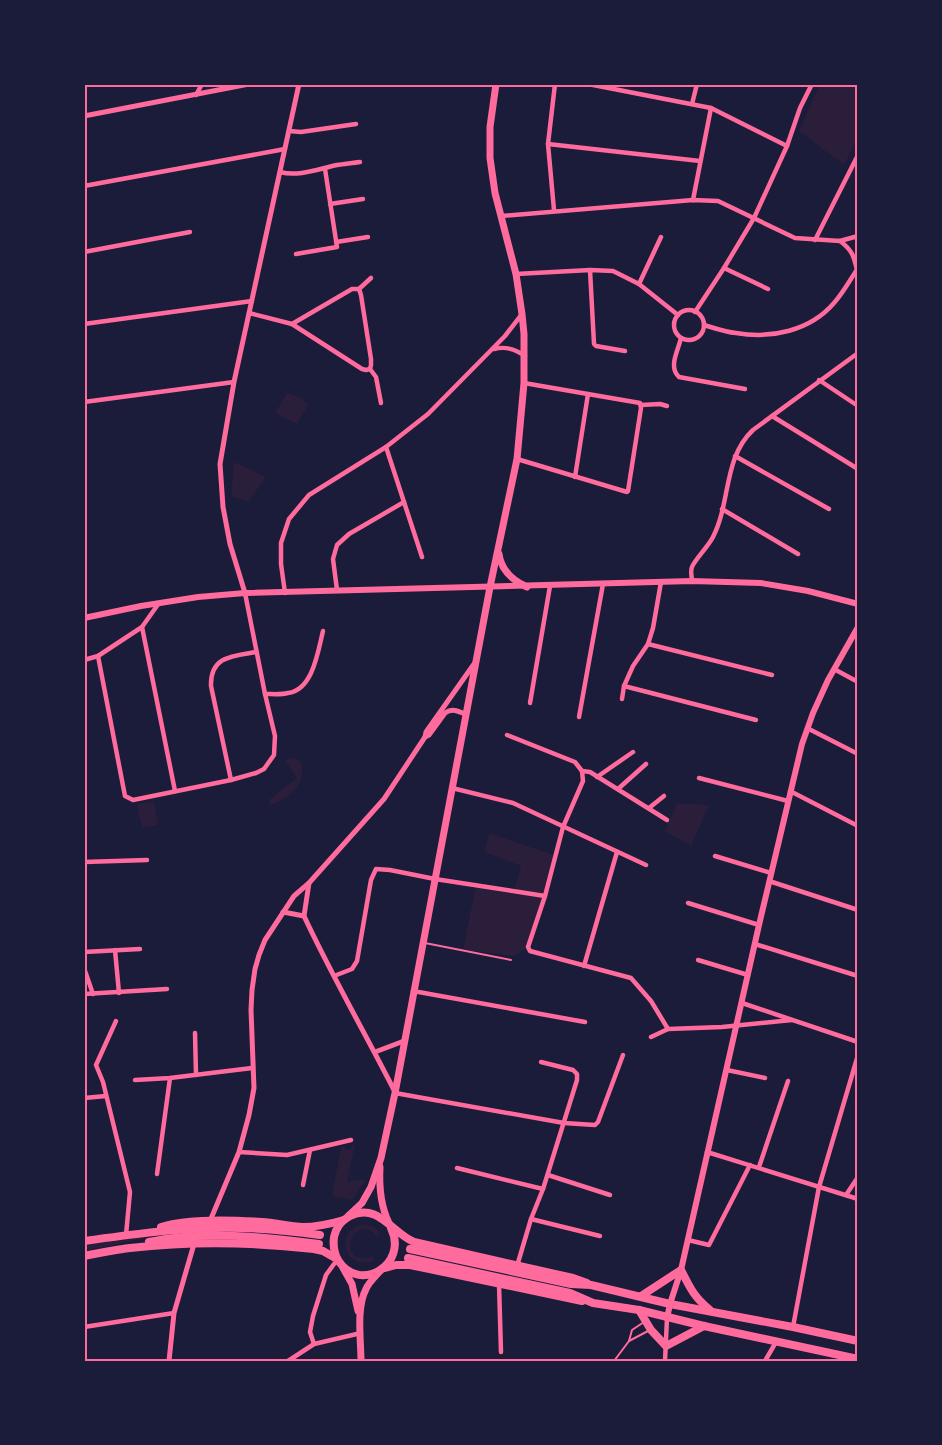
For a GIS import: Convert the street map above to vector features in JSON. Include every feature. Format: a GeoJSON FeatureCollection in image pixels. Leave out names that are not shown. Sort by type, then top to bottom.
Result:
{"type":"FeatureCollection","features":[{"type":"Feature","properties":{"kind":"highway"},"geometry":{"type":"LineString","coordinates":[[144,1233],[173,1223],[210,1221],[263,1222],[302,1227],[323,1225],[357,1213],[372,1213],[414,1242],[573,1278],[591,1285],[670,1304],[710,1310],[858,1341]]}},
{"type":"Feature","properties":{"kind":"highway"},"geometry":{"type":"LineString","coordinates":[[339,1261],[334,1239],[336,1230],[345,1219]]}},
{"type":"Feature","properties":{"kind":"highway"},"geometry":{"type":"LineString","coordinates":[[382,1269],[391,1260],[395,1249],[395,1238],[391,1227]]}},
{"type":"Feature","properties":{"kind":"highway"},"geometry":{"type":"LineString","coordinates":[[84,1241],[183,1229],[230,1228],[286,1231],[320,1239],[184,1237],[84,1256]]}},
{"type":"Feature","properties":{"kind":"highway"},"geometry":{"type":"LineString","coordinates":[[127,1248],[194,1244],[265,1244],[320,1250],[349,1270],[359,1274],[370,1274],[396,1265],[410,1265],[568,1299],[639,1310],[858,1359]]}},
{"type":"Feature","properties":{"kind":"highway"},"geometry":{"type":"LineString","coordinates":[[591,1285],[571,1284],[409,1254],[576,1295],[593,1303]]}},
{"type":"Feature","properties":{"kind":"highway"},"geometry":{"type":"LineString","coordinates":[[641,1296],[681,1270],[692,1292],[710,1310]]}},
{"type":"Feature","properties":{"kind":"highway"},"geometry":{"type":"LineString","coordinates":[[639,1310],[651,1330],[666,1346],[704,1326]]}},
{"type":"Feature","properties":{"kind":"main road"},"geometry":{"type":"LineString","coordinates":[[345,1219],[365,1199],[381,1158],[465,714],[517,459],[525,356],[516,274],[491,171],[489,144],[496,84]]}},
{"type":"Feature","properties":{"kind":"main road"},"geometry":{"type":"LineString","coordinates":[[498,547],[500,560],[506,572],[515,581],[527,586]]}},
{"type":"Feature","properties":{"kind":"main road"},"geometry":{"type":"LineString","coordinates":[[84,618],[159,603],[245,593],[692,581],[761,583],[814,592],[858,604]]}},
{"type":"Feature","properties":{"kind":"main road"},"geometry":{"type":"LineString","coordinates":[[667,1317],[681,1270],[800,752],[807,728],[833,669],[858,627]]}},
{"type":"Feature","properties":{"kind":"main road"},"geometry":{"type":"LineString","coordinates":[[381,1158],[380,1194],[385,1216],[391,1227]]}},
{"type":"Feature","properties":{"kind":"main road"},"geometry":{"type":"LineString","coordinates":[[339,1261],[352,1284],[360,1324]]}},
{"type":"Feature","properties":{"kind":"main road"},"geometry":{"type":"LineString","coordinates":[[361,1361],[361,1305],[364,1292],[382,1269]]}},
{"type":"Feature","properties":{"kind":"street"},"geometry":{"type":"LineString","coordinates":[[196,94],[202,84]]}},
{"type":"Feature","properties":{"kind":"street"},"geometry":{"type":"LineString","coordinates":[[84,116],[249,84]]}},
{"type":"Feature","properties":{"kind":"street"},"geometry":{"type":"LineString","coordinates":[[98,656],[125,796],[133,800],[231,780],[264,769],[274,755],[275,736],[245,593],[228,535],[222,503],[220,464],[234,382],[299,84]]}},
{"type":"Feature","properties":{"kind":"street"},"geometry":{"type":"LineString","coordinates":[[554,210],[548,144],[555,84]]}},
{"type":"Feature","properties":{"kind":"street"},"geometry":{"type":"LineString","coordinates":[[588,84],[711,108],[787,146]]}},
{"type":"Feature","properties":{"kind":"street"},"geometry":{"type":"LineString","coordinates":[[692,104],[697,84]]}},
{"type":"Feature","properties":{"kind":"street"},"geometry":{"type":"LineString","coordinates":[[696,312],[754,218],[812,84]]}},
{"type":"Feature","properties":{"kind":"street"},"geometry":{"type":"LineString","coordinates":[[693,200],[711,108]]}},
{"type":"Feature","properties":{"kind":"street"},"geometry":{"type":"LineString","coordinates":[[289,130],[301,132],[356,124]]}},
{"type":"Feature","properties":{"kind":"street"},"geometry":{"type":"LineString","coordinates":[[548,144],[700,161]]}},
{"type":"Feature","properties":{"kind":"street"},"geometry":{"type":"LineString","coordinates":[[84,186],[285,149]]}},
{"type":"Feature","properties":{"kind":"street"},"geometry":{"type":"LineString","coordinates":[[815,240],[858,155]]}},
{"type":"Feature","properties":{"kind":"street"},"geometry":{"type":"LineString","coordinates":[[280,172],[290,174],[360,162]]}},
{"type":"Feature","properties":{"kind":"street"},"geometry":{"type":"LineString","coordinates":[[325,169],[336,245]]}},
{"type":"Feature","properties":{"kind":"street"},"geometry":{"type":"LineString","coordinates":[[330,204],[363,199]]}},
{"type":"Feature","properties":{"kind":"street"},"geometry":{"type":"LineString","coordinates":[[501,216],[693,200],[718,201],[795,238],[840,241],[858,236]]}},
{"type":"Feature","properties":{"kind":"street"},"geometry":{"type":"LineString","coordinates":[[84,252],[190,232]]}},
{"type":"Feature","properties":{"kind":"street"},"geometry":{"type":"LineString","coordinates":[[296,254],[368,237]]}},
{"type":"Feature","properties":{"kind":"street"},"geometry":{"type":"LineString","coordinates":[[639,285],[661,237]]}},
{"type":"Feature","properties":{"kind":"street"},"geometry":{"type":"LineString","coordinates":[[704,325],[734,333],[773,334],[795,330],[816,319],[833,304],[857,269],[855,258],[849,248],[840,241]]}},
{"type":"Feature","properties":{"kind":"street"},"geometry":{"type":"LineString","coordinates":[[724,268],[768,289]]}},
{"type":"Feature","properties":{"kind":"street"},"geometry":{"type":"LineString","coordinates":[[590,270],[594,344],[625,351]]}},
{"type":"Feature","properties":{"kind":"street"},"geometry":{"type":"LineString","coordinates":[[516,274],[613,271],[639,285],[678,315]]}},
{"type":"Feature","properties":{"kind":"street"},"geometry":{"type":"LineString","coordinates":[[292,324],[352,289],[359,289],[371,278]]}},
{"type":"Feature","properties":{"kind":"street"},"geometry":{"type":"LineString","coordinates":[[359,289],[371,359],[370,369],[376,377],[381,403]]}},
{"type":"Feature","properties":{"kind":"street"},"geometry":{"type":"LineString","coordinates":[[84,324],[252,301]]}},
{"type":"Feature","properties":{"kind":"street"},"geometry":{"type":"LineString","coordinates":[[686,310],[696,312],[704,325],[702,332],[698,338],[691,340],[681,338],[674,329],[674,321],[686,310]]}},
{"type":"Feature","properties":{"kind":"street"},"geometry":{"type":"LineString","coordinates":[[249,313],[292,324],[362,369],[370,369]]}},
{"type":"Feature","properties":{"kind":"street"},"geometry":{"type":"LineString","coordinates":[[285,593],[281,543],[289,519],[309,495],[386,447],[428,414],[513,327],[522,314]]}},
{"type":"Feature","properties":{"kind":"street"},"geometry":{"type":"LineString","coordinates":[[681,338],[674,364],[677,376],[745,389]]}},
{"type":"Feature","properties":{"kind":"street"},"geometry":{"type":"LineString","coordinates":[[491,350],[512,349],[525,356]]}},
{"type":"Feature","properties":{"kind":"street"},"geometry":{"type":"LineString","coordinates":[[692,581],[691,569],[714,536],[740,444],[772,416],[858,353]]}},
{"type":"Feature","properties":{"kind":"street"},"geometry":{"type":"LineString","coordinates":[[819,380],[858,406]]}},
{"type":"Feature","properties":{"kind":"street"},"geometry":{"type":"LineString","coordinates":[[84,402],[234,382]]}},
{"type":"Feature","properties":{"kind":"street"},"geometry":{"type":"LineString","coordinates":[[524,383],[640,404],[667,406]]}},
{"type":"Feature","properties":{"kind":"street"},"geometry":{"type":"LineString","coordinates":[[575,477],[588,394]]}},
{"type":"Feature","properties":{"kind":"street"},"geometry":{"type":"LineString","coordinates":[[517,459],[628,491],[640,404]]}},
{"type":"Feature","properties":{"kind":"street"},"geometry":{"type":"LineString","coordinates":[[772,416],[858,469]]}},
{"type":"Feature","properties":{"kind":"street"},"geometry":{"type":"LineString","coordinates":[[386,447],[422,557]]}},
{"type":"Feature","properties":{"kind":"street"},"geometry":{"type":"LineString","coordinates":[[735,456],[829,509]]}},
{"type":"Feature","properties":{"kind":"street"},"geometry":{"type":"LineString","coordinates":[[337,590],[333,559],[337,545],[349,534],[404,502]]}},
{"type":"Feature","properties":{"kind":"street"},"geometry":{"type":"LineString","coordinates":[[722,508],[798,554]]}},
{"type":"Feature","properties":{"kind":"street"},"geometry":{"type":"LineString","coordinates":[[622,699],[624,686],[633,666],[648,644],[661,582]]}},
{"type":"Feature","properties":{"kind":"street"},"geometry":{"type":"LineString","coordinates":[[579,717],[603,584]]}},
{"type":"Feature","properties":{"kind":"street"},"geometry":{"type":"LineString","coordinates":[[530,703],[550,586]]}},
{"type":"Feature","properties":{"kind":"street"},"geometry":{"type":"LineString","coordinates":[[84,660],[98,656],[142,627],[159,603]]}},
{"type":"Feature","properties":{"kind":"street"},"geometry":{"type":"LineString","coordinates":[[142,627],[175,791]]}},
{"type":"Feature","properties":{"kind":"street"},"geometry":{"type":"LineString","coordinates":[[265,694],[291,693],[302,687],[315,662],[323,631]]}},
{"type":"Feature","properties":{"kind":"street"},"geometry":{"type":"LineString","coordinates":[[648,644],[772,675]]}},
{"type":"Feature","properties":{"kind":"street"},"geometry":{"type":"LineString","coordinates":[[231,780],[210,676],[222,659],[256,652]]}},
{"type":"Feature","properties":{"kind":"street"},"geometry":{"type":"LineString","coordinates":[[210,1221],[239,1152],[249,1115],[253,1093],[252,990],[259,954],[294,896],[309,883],[384,799],[425,737],[426,732],[475,663]]}},
{"type":"Feature","properties":{"kind":"street"},"geometry":{"type":"LineString","coordinates":[[833,669],[858,681]]}},
{"type":"Feature","properties":{"kind":"street"},"geometry":{"type":"LineString","coordinates":[[624,686],[756,720]]}},
{"type":"Feature","properties":{"kind":"street"},"geometry":{"type":"LineString","coordinates":[[425,737],[449,710],[457,710],[465,714]]}},
{"type":"Feature","properties":{"kind":"street"},"geometry":{"type":"LineString","coordinates":[[807,728],[858,754]]}},
{"type":"Feature","properties":{"kind":"street"},"geometry":{"type":"LineString","coordinates":[[507,735],[575,762],[582,771],[583,781],[563,827],[545,896],[528,947],[530,951],[631,978],[651,1001],[669,1029]]}},
{"type":"Feature","properties":{"kind":"street"},"geometry":{"type":"LineString","coordinates":[[597,777],[633,752]]}},
{"type":"Feature","properties":{"kind":"street"},"geometry":{"type":"LineString","coordinates":[[618,789],[646,764]]}},
{"type":"Feature","properties":{"kind":"street"},"geometry":{"type":"LineString","coordinates":[[582,771],[590,772],[667,820]]}},
{"type":"Feature","properties":{"kind":"street"},"geometry":{"type":"LineString","coordinates":[[699,777],[788,801]]}},
{"type":"Feature","properties":{"kind":"street"},"geometry":{"type":"LineString","coordinates":[[452,788],[513,803],[646,865]]}},
{"type":"Feature","properties":{"kind":"street"},"geometry":{"type":"LineString","coordinates":[[790,791],[858,826]]}},
{"type":"Feature","properties":{"kind":"street"},"geometry":{"type":"LineString","coordinates":[[649,808],[664,796]]}},
{"type":"Feature","properties":{"kind":"street"},"geometry":{"type":"LineString","coordinates":[[584,966],[617,852]]}},
{"type":"Feature","properties":{"kind":"street"},"geometry":{"type":"LineString","coordinates":[[715,856],[771,873]]}},
{"type":"Feature","properties":{"kind":"street"},"geometry":{"type":"LineString","coordinates":[[84,862],[147,860]]}},
{"type":"Feature","properties":{"kind":"street"},"geometry":{"type":"LineString","coordinates":[[334,976],[352,969],[357,961],[371,880],[376,869],[545,896]]}},
{"type":"Feature","properties":{"kind":"street"},"geometry":{"type":"LineString","coordinates":[[769,881],[858,910]]}},
{"type":"Feature","properties":{"kind":"street"},"geometry":{"type":"LineString","coordinates":[[309,883],[304,916],[395,1093],[564,1123],[595,1125],[623,1055]]}},
{"type":"Feature","properties":{"kind":"street"},"geometry":{"type":"LineString","coordinates":[[688,903],[759,925]]}},
{"type":"Feature","properties":{"kind":"street"},"geometry":{"type":"LineString","coordinates":[[283,912],[304,916]]}},
{"type":"Feature","properties":{"kind":"street"},"geometry":{"type":"LineString","coordinates":[[755,944],[858,976]]}},
{"type":"Feature","properties":{"kind":"street"},"geometry":{"type":"LineString","coordinates":[[84,952],[140,949]]}},
{"type":"Feature","properties":{"kind":"street"},"geometry":{"type":"LineString","coordinates":[[114,950],[118,993]]}},
{"type":"Feature","properties":{"kind":"street"},"geometry":{"type":"LineString","coordinates":[[698,960],[748,975]]}},
{"type":"Feature","properties":{"kind":"street"},"geometry":{"type":"LineString","coordinates":[[84,968],[93,994]]}},
{"type":"Feature","properties":{"kind":"street"},"geometry":{"type":"LineString","coordinates":[[84,994],[167,989]]}},
{"type":"Feature","properties":{"kind":"street"},"geometry":{"type":"LineString","coordinates":[[413,992],[585,1022]]}},
{"type":"Feature","properties":{"kind":"street"},"geometry":{"type":"LineString","coordinates":[[742,1004],[858,1042]]}},
{"type":"Feature","properties":{"kind":"street"},"geometry":{"type":"LineString","coordinates":[[651,1037],[669,1029],[792,1020]]}},
{"type":"Feature","properties":{"kind":"street"},"geometry":{"type":"LineString","coordinates":[[116,1021],[96,1065],[130,1191],[126,1235]]}},
{"type":"Feature","properties":{"kind":"street"},"geometry":{"type":"LineString","coordinates":[[195,1033],[196,1075]]}},
{"type":"Feature","properties":{"kind":"street"},"geometry":{"type":"LineString","coordinates":[[375,1052],[404,1041]]}},
{"type":"Feature","properties":{"kind":"street"},"geometry":{"type":"LineString","coordinates":[[793,1327],[819,1187],[858,1055]]}},
{"type":"Feature","properties":{"kind":"street"},"geometry":{"type":"LineString","coordinates":[[517,1266],[577,1080],[577,1074],[573,1070],[541,1062]]}},
{"type":"Feature","properties":{"kind":"street"},"geometry":{"type":"LineString","coordinates":[[135,1080],[252,1068]]}},
{"type":"Feature","properties":{"kind":"street"},"geometry":{"type":"LineString","coordinates":[[727,1070],[765,1078]]}},
{"type":"Feature","properties":{"kind":"street"},"geometry":{"type":"LineString","coordinates":[[157,1174],[170,1078]]}},
{"type":"Feature","properties":{"kind":"street"},"geometry":{"type":"LineString","coordinates":[[759,1167],[788,1081]]}},
{"type":"Feature","properties":{"kind":"street"},"geometry":{"type":"LineString","coordinates":[[84,1098],[106,1096]]}},
{"type":"Feature","properties":{"kind":"street"},"geometry":{"type":"LineString","coordinates":[[239,1152],[287,1155],[351,1140]]}},
{"type":"Feature","properties":{"kind":"street"},"geometry":{"type":"LineString","coordinates":[[303,1185],[310,1150]]}},
{"type":"Feature","properties":{"kind":"street"},"geometry":{"type":"LineString","coordinates":[[707,1152],[858,1199]]}},
{"type":"Feature","properties":{"kind":"street"},"geometry":{"type":"LineString","coordinates":[[688,1239],[709,1245],[750,1164]]}},
{"type":"Feature","properties":{"kind":"street"},"geometry":{"type":"LineString","coordinates":[[457,1168],[543,1189]]}},
{"type":"Feature","properties":{"kind":"street"},"geometry":{"type":"LineString","coordinates":[[548,1175],[610,1195]]}},
{"type":"Feature","properties":{"kind":"street"},"geometry":{"type":"LineString","coordinates":[[846,1195],[858,1177]]}},
{"type":"Feature","properties":{"kind":"street"},"geometry":{"type":"LineString","coordinates":[[531,1219],[600,1236]]}},
{"type":"Feature","properties":{"kind":"street"},"geometry":{"type":"LineString","coordinates":[[170,1361],[174,1313],[194,1244]]}},
{"type":"Feature","properties":{"kind":"street"},"geometry":{"type":"LineString","coordinates":[[314,1344],[310,1332],[313,1316],[326,1275],[339,1261]]}},
{"type":"Feature","properties":{"kind":"street"},"geometry":{"type":"LineString","coordinates":[[500,1284],[501,1352]]}},
{"type":"Feature","properties":{"kind":"street"},"geometry":{"type":"LineString","coordinates":[[84,1327],[174,1313]]}},
{"type":"Feature","properties":{"kind":"street"},"geometry":{"type":"LineString","coordinates":[[665,1361],[667,1317]]}},
{"type":"Feature","properties":{"kind":"street"},"geometry":{"type":"LineString","coordinates":[[288,1361],[314,1344],[360,1333]]}},
{"type":"Feature","properties":{"kind":"street"},"geometry":{"type":"LineString","coordinates":[[765,1361],[776,1342]]}},
{"type":"Feature","properties":{"kind":"street"},"geometry":{"type":"LineString","coordinates":[[297,1355],[301,1361]]}},
{"type":"Feature","properties":{"kind":"lane"},"geometry":{"type":"LineString","coordinates":[[422,942],[511,960]]}},
{"type":"Feature","properties":{"kind":"lane"},"geometry":{"type":"LineString","coordinates":[[614,1361],[629,1341],[632,1330],[645,1321]]}},
{"type":"Feature","properties":{"kind":"lane"},"geometry":{"type":"LineString","coordinates":[[629,1341],[651,1330]]}},
{"type":"Feature","properties":{"kind":"shaded area"},"geometry":{"type":"Polygon","coordinates":[[[820,84],[858,84],[858,138],[844,165],[799,131],[820,84]]]}},
{"type":"Feature","properties":{"kind":"shaded area"},"geometry":{"type":"Polygon","coordinates":[[[287,393],[300,397],[308,405],[297,424],[275,413],[287,393]]]}},
{"type":"Feature","properties":{"kind":"shaded area"},"geometry":{"type":"Polygon","coordinates":[[[234,462],[266,477],[249,501],[232,497],[234,462]]]}},
{"type":"Feature","properties":{"kind":"shaded area"},"geometry":{"type":"Polygon","coordinates":[[[294,757],[301,762],[299,784],[283,800],[269,805],[269,800],[297,778],[285,760],[294,757]]]}},
{"type":"Feature","properties":{"kind":"shaded area"},"geometry":{"type":"Polygon","coordinates":[[[154,801],[158,825],[142,828],[137,804],[154,801]]]}},
{"type":"Feature","properties":{"kind":"shaded area"},"geometry":{"type":"Polygon","coordinates":[[[677,803],[709,805],[691,846],[665,831],[677,803]]]}},
{"type":"Feature","properties":{"kind":"shaded area"},"geometry":{"type":"Polygon","coordinates":[[[489,833],[554,855],[528,947],[514,956],[463,950],[476,885],[514,891],[521,866],[484,852],[489,833]]]}},
{"type":"Feature","properties":{"kind":"shaded area"},"geometry":{"type":"Polygon","coordinates":[[[355,1144],[347,1182],[365,1179],[364,1182],[352,1200],[332,1196],[341,1147],[347,1150],[355,1144]]]}},
{"type":"Feature","properties":{"kind":"shaded area"},"geometry":{"type":"Polygon","coordinates":[[[366,1224],[380,1232],[379,1235],[364,1229],[353,1235],[350,1241],[352,1253],[360,1258],[372,1256],[374,1258],[373,1261],[363,1263],[349,1255],[346,1240],[349,1233],[356,1227],[366,1224]]]}},
{"type":"Feature","properties":{"kind":"shaded area"},"geometry":{"type":"Polygon","coordinates":[[[156,1236],[84,1251],[84,1245],[156,1236]]]}}]}
